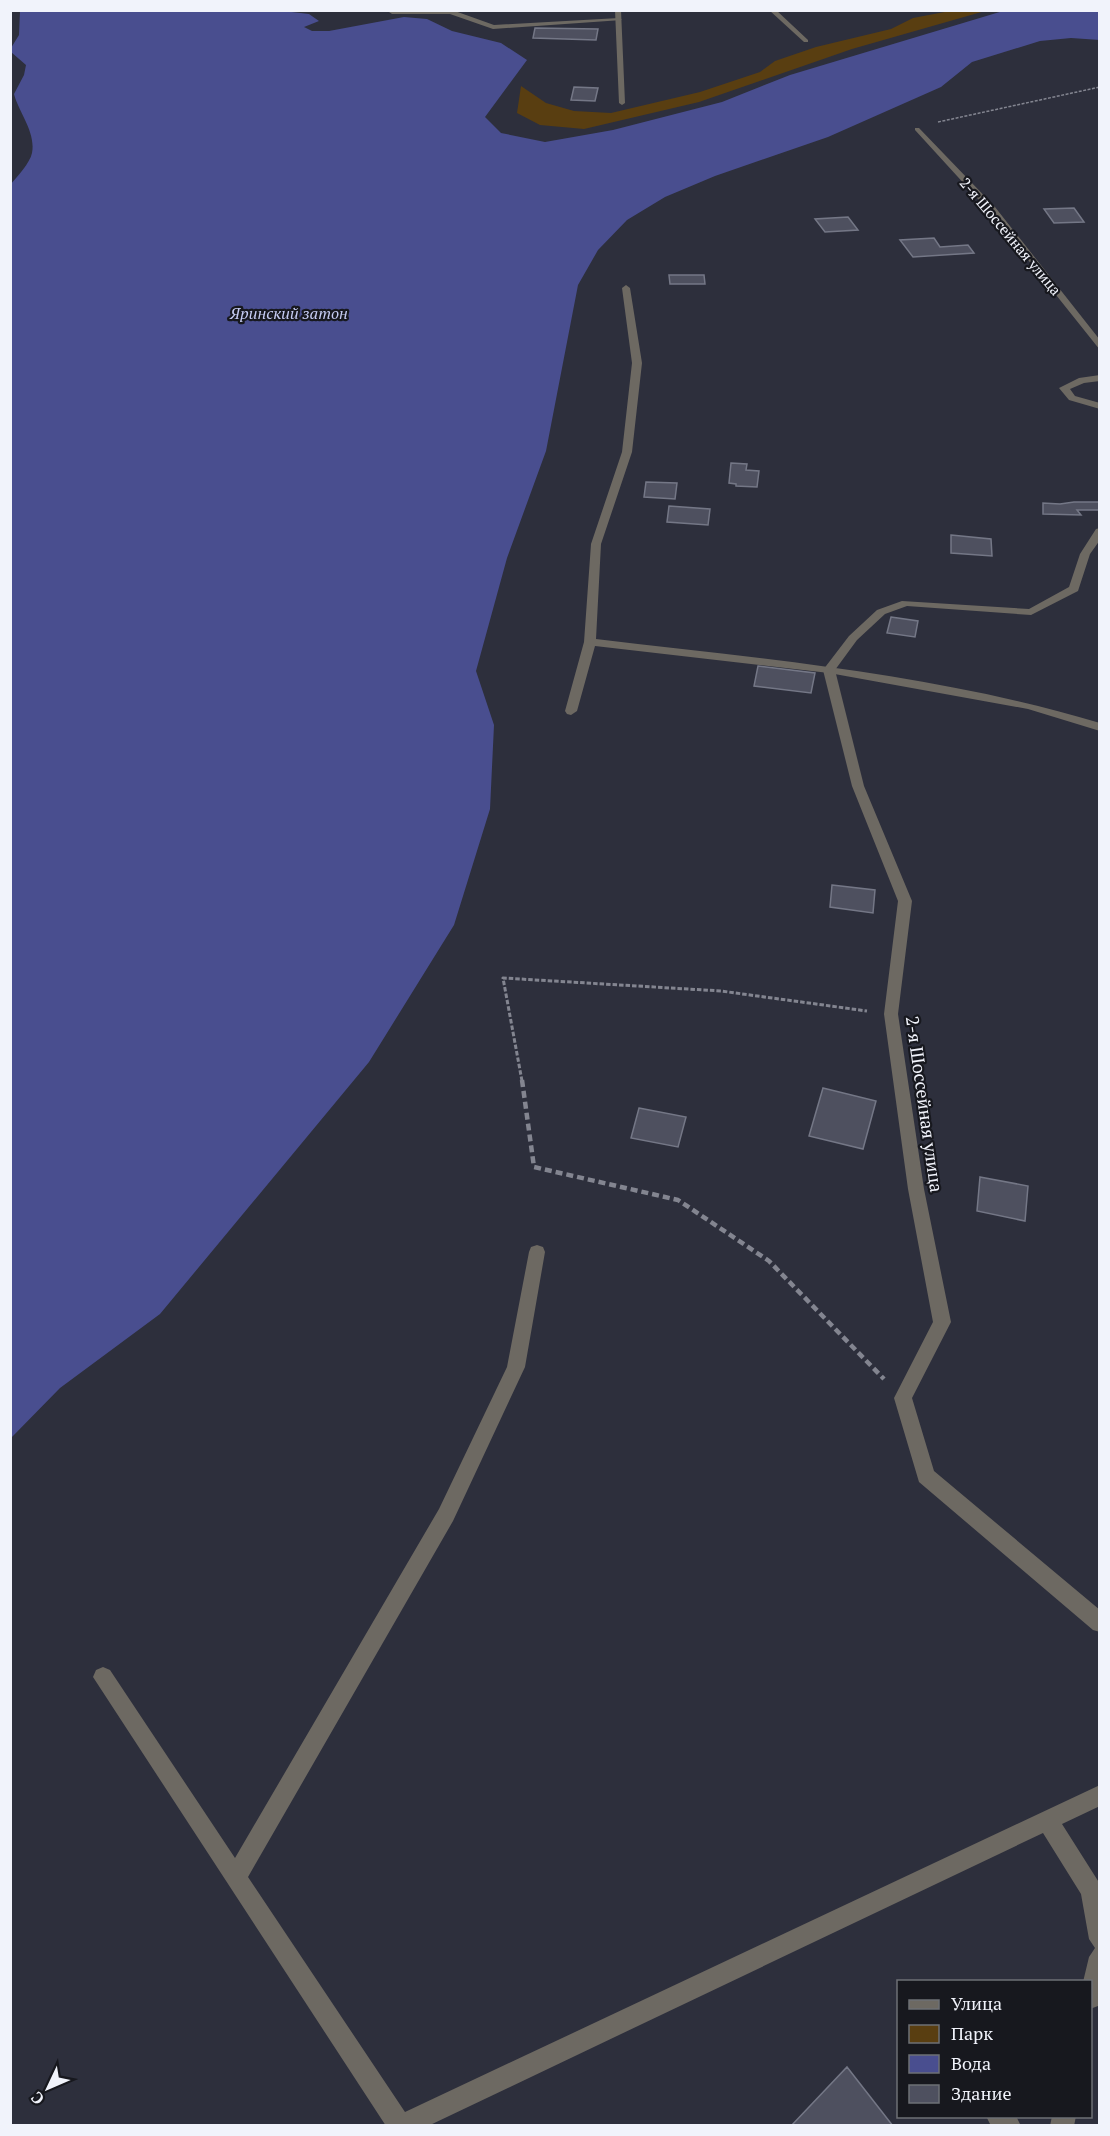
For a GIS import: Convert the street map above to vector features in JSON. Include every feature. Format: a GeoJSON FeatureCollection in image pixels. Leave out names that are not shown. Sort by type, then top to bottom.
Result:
{"type":"FeatureCollection","features":[{"type":"Feature","properties":{"kind":"street"},"geometry":{"type":"LineString","coordinates":[[618,10],[622,104]]}},
{"type":"Feature","properties":{"kind":"street"},"geometry":{"type":"LineString","coordinates":[[772,10],[806,41]]}},
{"type":"Feature","properties":{"kind":"street"},"geometry":{"type":"LineString","coordinates":[[392,12],[451,12],[494,27],[619,20]]}},
{"type":"Feature","properties":{"kind":"street","name":"2-я Шоссейная улица"},"geometry":{"type":"LineString","coordinates":[[917,129],[992,209],[1100,346]]}},
{"type":"Feature","properties":{"kind":"street"},"geometry":{"type":"LineString","coordinates":[[571,711],[590,642],[596,544],[627,452],[637,363],[626,288]]}},
{"type":"Feature","properties":{"kind":"street"},"geometry":{"type":"LineString","coordinates":[[1100,378],[1082,380],[1064,388],[1072,398],[1100,406]]}},
{"type":"Feature","properties":{"kind":"street"},"geometry":{"type":"LineString","coordinates":[[829,670],[854,638],[881,612],[906,603],[1031,612],[1074,589],[1085,554],[1100,531]]}},
{"type":"Feature","properties":{"kind":"street"},"geometry":{"type":"LineString","coordinates":[[590,642],[829,670],[1030,706],[1100,727]]}},
{"type":"Feature","properties":{"kind":"street","name":"2-я Шоссейная улица"},"geometry":{"type":"LineString","coordinates":[[829,670],[858,786],[905,901],[891,1014],[916,1189],[942,1322],[903,1398]]}},
{"type":"Feature","properties":{"kind":"street"},"geometry":{"type":"LineString","coordinates":[[236,1878],[446,1515],[516,1367],[537,1252]]}},
{"type":"Feature","properties":{"kind":"street"},"geometry":{"type":"LineString","coordinates":[[903,1398],[926,1476],[1100,1623]]}},
{"type":"Feature","properties":{"kind":"street"},"geometry":{"type":"LineString","coordinates":[[103,1677],[400,2126],[1100,1795]]}},
{"type":"Feature","properties":{"kind":"street"},"geometry":{"type":"LineString","coordinates":[[1047,1820],[1091,1890],[1100,1939]]}},
{"type":"Feature","properties":{"kind":"street"},"geometry":{"type":"LineString","coordinates":[[1092,1990],[1100,1957]]}},
{"type":"Feature","properties":{"kind":"path"},"geometry":{"type":"LineString","coordinates":[[917,129],[948,118],[1100,87]]}},
{"type":"Feature","properties":{"kind":"path"},"geometry":{"type":"LineString","coordinates":[[891,1014],[721,990],[503,978],[521,1071],[534,1167],[678,1200],[769,1261],[903,1398]]}},
{"type":"Feature","properties":{"kind":"green space"},"geometry":{"type":"Polygon","coordinates":[[[950,11],[985,11],[852,49],[699,102],[584,129],[540,125],[517,113],[521,86],[546,103],[574,111],[611,113],[700,92],[760,72],[775,61],[816,47],[891,29],[913,18],[950,11]]]}},
{"type":"Feature","properties":{"kind":"water","name":"Яринский затон"},"geometry":{"type":"Polygon","coordinates":[[[20,11],[283,11],[309,14],[319,21],[304,27],[312,31],[329,31],[404,17],[427,19],[452,31],[501,43],[527,60],[485,117],[501,133],[545,142],[613,130],[722,102],[790,75],[1003,11],[1099,11],[1100,40],[1071,38],[1040,41],[972,62],[941,87],[828,137],[715,176],[665,197],[627,220],[598,250],[578,285],[546,451],[507,558],[476,671],[494,725],[490,809],[454,925],[369,1062],[160,1314],[60,1388],[11,1438],[10,185],[29,161],[33,145],[14,94],[24,75],[26,65],[11,52],[11,48],[19,35],[20,11]]]}},
{"type":"Feature","properties":{"kind":"building"},"geometry":{"type":"Polygon","coordinates":[[[535,28],[598,29],[596,40],[533,38],[535,28]]]}},
{"type":"Feature","properties":{"kind":"building"},"geometry":{"type":"Polygon","coordinates":[[[574,87],[598,88],[595,101],[571,100],[574,87]]]}},
{"type":"Feature","properties":{"kind":"building"},"geometry":{"type":"Polygon","coordinates":[[[1074,208],[1084,222],[1054,223],[1044,209],[1074,208]]]}},
{"type":"Feature","properties":{"kind":"building"},"geometry":{"type":"Polygon","coordinates":[[[848,217],[858,230],[825,232],[815,219],[848,217]]]}},
{"type":"Feature","properties":{"kind":"building"},"geometry":{"type":"Polygon","coordinates":[[[934,238],[940,247],[968,245],[974,253],[913,257],[900,240],[934,238]]]}},
{"type":"Feature","properties":{"kind":"building"},"geometry":{"type":"Polygon","coordinates":[[[669,275],[704,275],[705,284],[670,284],[669,275]]]}},
{"type":"Feature","properties":{"kind":"building"},"geometry":{"type":"Polygon","coordinates":[[[731,463],[747,464],[746,470],[759,471],[757,487],[736,486],[736,484],[729,483],[731,463]]]}},
{"type":"Feature","properties":{"kind":"building"},"geometry":{"type":"Polygon","coordinates":[[[646,482],[677,483],[675,499],[644,497],[646,482]]]}},
{"type":"Feature","properties":{"kind":"building"},"geometry":{"type":"Polygon","coordinates":[[[1100,502],[1100,510],[1077,510],[1081,515],[1043,514],[1043,503],[1100,502]]]}},
{"type":"Feature","properties":{"kind":"building"},"geometry":{"type":"Polygon","coordinates":[[[669,506],[710,509],[708,525],[667,522],[669,506]]]}},
{"type":"Feature","properties":{"kind":"building"},"geometry":{"type":"Polygon","coordinates":[[[951,535],[991,539],[992,556],[951,553],[951,535]]]}},
{"type":"Feature","properties":{"kind":"building"},"geometry":{"type":"Polygon","coordinates":[[[891,617],[918,621],[915,637],[887,633],[891,617]]]}},
{"type":"Feature","properties":{"kind":"building"},"geometry":{"type":"Polygon","coordinates":[[[758,666],[815,673],[811,693],[754,686],[758,666]]]}},
{"type":"Feature","properties":{"kind":"building"},"geometry":{"type":"Polygon","coordinates":[[[832,885],[875,890],[873,913],[830,907],[832,885]]]}},
{"type":"Feature","properties":{"kind":"building"},"geometry":{"type":"Polygon","coordinates":[[[823,1088],[876,1101],[863,1149],[809,1136],[823,1088]]]}},
{"type":"Feature","properties":{"kind":"building"},"geometry":{"type":"Polygon","coordinates":[[[639,1108],[686,1117],[678,1147],[631,1138],[639,1108]]]}},
{"type":"Feature","properties":{"kind":"building"},"geometry":{"type":"Polygon","coordinates":[[[980,1177],[1028,1186],[1025,1221],[977,1211],[980,1177]]]}},
{"type":"Feature","properties":{"kind":"building"},"geometry":{"type":"Polygon","coordinates":[[[847,2067],[893,2126],[791,2126],[847,2067]]]}}]}
